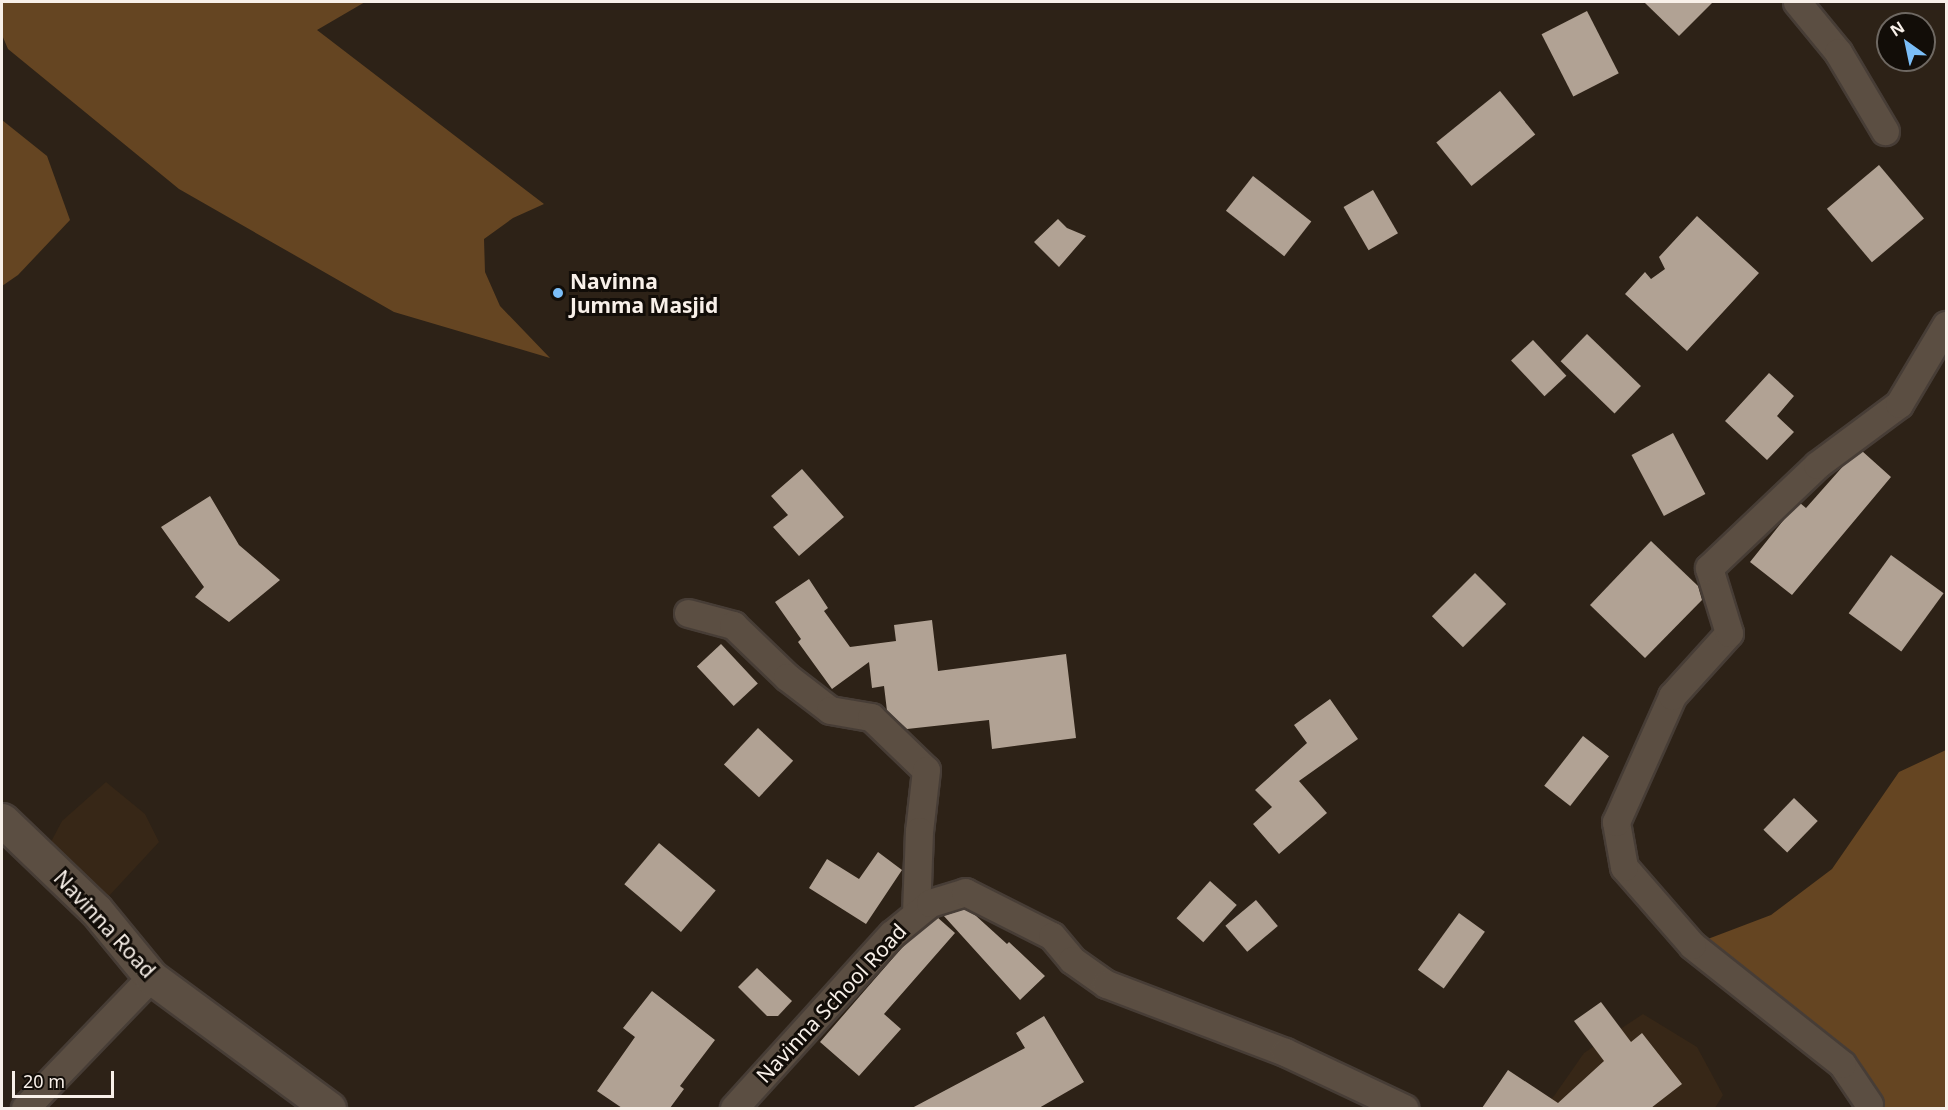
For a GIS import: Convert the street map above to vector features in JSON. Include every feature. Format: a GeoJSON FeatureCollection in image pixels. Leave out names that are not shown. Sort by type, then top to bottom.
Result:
{"type":"FeatureCollection","features":[{"type":"Feature","properties":{"kind":"street"},"geometry":{"type":"LineString","coordinates":[[1797,2],[1839,52],[1885,130]]}},
{"type":"Feature","properties":{"kind":"street"},"geometry":{"type":"LineString","coordinates":[[1869,1104],[1842,1064],[1685,936],[1624,867],[1616,822],[1672,696],[1729,633],[1708,568],[1817,465],[1899,404],[1947,325]]}},
{"type":"Feature","properties":{"kind":"street"},"geometry":{"type":"LineString","coordinates":[[688,613],[733,625],[787,677],[830,710],[871,717],[926,770],[916,914]]}},
{"type":"Feature","properties":{"kind":"street","name":"Navinna Road"},"geometry":{"type":"LineString","coordinates":[[2,820],[96,910],[152,977],[330,1108]]}},
{"type":"Feature","properties":{"kind":"street","name":"Navinna School Road"},"geometry":{"type":"LineString","coordinates":[[734,1108],[892,934],[930,903],[965,892],[1052,936],[1072,960],[1106,984],[1285,1052],[1404,1108]]}},
{"type":"Feature","properties":{"kind":"street"},"geometry":{"type":"LineString","coordinates":[[25,1108],[152,977]]}},
{"type":"Feature","properties":{"kind":"shaded area"},"geometry":{"type":"Polygon","coordinates":[[[2,2],[365,2],[317,30],[544,204],[513,218],[484,239],[485,272],[500,306],[550,358],[394,312],[179,189],[8,49],[2,35],[2,2]]]}},
{"type":"Feature","properties":{"kind":"shaded area"},"geometry":{"type":"Polygon","coordinates":[[[2,120],[47,156],[70,220],[18,275],[2,286],[2,120]]]}},
{"type":"Feature","properties":{"kind":"shaded area"},"geometry":{"type":"Polygon","coordinates":[[[1946,750],[1946,1108],[1878,1108],[1692,945],[1771,915],[1832,869],[1899,772],[1946,750]]]}},
{"type":"Feature","properties":{"kind":"shaded area"},"geometry":{"type":"Polygon","coordinates":[[[106,782],[145,814],[159,842],[96,910],[43,857],[62,821],[106,782]]]}},
{"type":"Feature","properties":{"kind":"shaded area"},"geometry":{"type":"Polygon","coordinates":[[[1643,1014],[1697,1047],[1723,1095],[1715,1108],[1542,1108],[1554,1096],[1584,1053],[1643,1014]]]}},
{"type":"Feature","properties":{"kind":"building"},"geometry":{"type":"Polygon","coordinates":[[[1644,2],[1713,2],[1679,36],[1644,2]]]}},
{"type":"Feature","properties":{"kind":"building"},"geometry":{"type":"Polygon","coordinates":[[[1587,11],[1619,73],[1573,97],[1542,34],[1587,11]]]}},
{"type":"Feature","properties":{"kind":"building"},"geometry":{"type":"Polygon","coordinates":[[[1500,91],[1535,135],[1472,186],[1436,143],[1500,91]]]}},
{"type":"Feature","properties":{"kind":"building"},"geometry":{"type":"Polygon","coordinates":[[[1879,165],[1924,219],[1872,262],[1827,209],[1879,165]]]}},
{"type":"Feature","properties":{"kind":"building"},"geometry":{"type":"Polygon","coordinates":[[[1253,176],[1311,222],[1284,256],[1226,211],[1253,176]]]}},
{"type":"Feature","properties":{"kind":"building"},"geometry":{"type":"Polygon","coordinates":[[[1373,190],[1398,233],[1369,250],[1344,207],[1373,190]]]}},
{"type":"Feature","properties":{"kind":"building"},"geometry":{"type":"Polygon","coordinates":[[[1697,216],[1759,273],[1687,351],[1625,294],[1645,272],[1651,279],[1665,269],[1659,257],[1697,216]]]}},
{"type":"Feature","properties":{"kind":"building"},"geometry":{"type":"Polygon","coordinates":[[[1058,219],[1067,228],[1086,236],[1059,267],[1034,242],[1058,219]]]}},
{"type":"Feature","properties":{"kind":"building"},"geometry":{"type":"Polygon","coordinates":[[[1587,334],[1641,386],[1615,413],[1561,361],[1587,334]]]}},
{"type":"Feature","properties":{"kind":"building"},"geometry":{"type":"Polygon","coordinates":[[[1533,340],[1566,376],[1544,396],[1511,360],[1533,340]]]}},
{"type":"Feature","properties":{"kind":"building"},"geometry":{"type":"Polygon","coordinates":[[[1769,373],[1794,396],[1777,416],[1794,432],[1767,460],[1725,421],[1769,373]]]}},
{"type":"Feature","properties":{"kind":"building"},"geometry":{"type":"Polygon","coordinates":[[[1673,433],[1705,494],[1664,516],[1632,455],[1673,433]]]}},
{"type":"Feature","properties":{"kind":"building"},"geometry":{"type":"Polygon","coordinates":[[[1862,451],[1891,477],[1792,595],[1750,562],[1790,512],[1800,503],[1806,508],[1845,464],[1862,451]]]}},
{"type":"Feature","properties":{"kind":"building"},"geometry":{"type":"Polygon","coordinates":[[[802,469],[844,517],[799,556],[773,527],[788,515],[771,496],[802,469]]]}},
{"type":"Feature","properties":{"kind":"building"},"geometry":{"type":"Polygon","coordinates":[[[210,496],[239,545],[280,580],[229,622],[195,597],[204,587],[161,527],[210,496]]]}},
{"type":"Feature","properties":{"kind":"building"},"geometry":{"type":"Polygon","coordinates":[[[1651,541],[1698,586],[1702,600],[1645,658],[1590,605],[1651,541]]]}},
{"type":"Feature","properties":{"kind":"building"},"geometry":{"type":"Polygon","coordinates":[[[1891,555],[1944,593],[1901,651],[1849,613],[1891,555]]]}},
{"type":"Feature","properties":{"kind":"building"},"geometry":{"type":"Polygon","coordinates":[[[1475,573],[1506,604],[1463,647],[1432,616],[1475,573]]]}},
{"type":"Feature","properties":{"kind":"building"},"geometry":{"type":"Polygon","coordinates":[[[809,579],[828,608],[824,611],[850,647],[896,641],[894,625],[932,620],[938,671],[1066,654],[1076,738],[992,749],[989,720],[907,729],[887,711],[884,686],[872,688],[869,662],[832,689],[798,642],[801,639],[775,602],[809,579]]]}},
{"type":"Feature","properties":{"kind":"building"},"geometry":{"type":"Polygon","coordinates":[[[721,644],[758,683],[734,706],[697,667],[721,644]]]}},
{"type":"Feature","properties":{"kind":"building"},"geometry":{"type":"Polygon","coordinates":[[[1330,699],[1358,739],[1299,781],[1327,813],[1279,854],[1253,824],[1272,807],[1255,790],[1307,743],[1294,725],[1330,699]]]}},
{"type":"Feature","properties":{"kind":"building"},"geometry":{"type":"Polygon","coordinates":[[[758,728],[793,761],[759,797],[724,765],[758,728]]]}},
{"type":"Feature","properties":{"kind":"building"},"geometry":{"type":"Polygon","coordinates":[[[1583,736],[1609,756],[1570,806],[1544,786],[1583,736]]]}},
{"type":"Feature","properties":{"kind":"building"},"geometry":{"type":"Polygon","coordinates":[[[1794,798],[1818,821],[1787,853],[1763,830],[1794,798]]]}},
{"type":"Feature","properties":{"kind":"building"},"geometry":{"type":"Polygon","coordinates":[[[659,843],[716,891],[681,932],[624,884],[659,843]]]}},
{"type":"Feature","properties":{"kind":"building"},"geometry":{"type":"Polygon","coordinates":[[[878,852],[902,870],[866,924],[809,888],[827,859],[859,879],[878,852]]]}},
{"type":"Feature","properties":{"kind":"building"},"geometry":{"type":"Polygon","coordinates":[[[1210,881],[1237,905],[1203,942],[1177,918],[1210,881]]]}},
{"type":"Feature","properties":{"kind":"building"},"geometry":{"type":"Polygon","coordinates":[[[1256,900],[1278,926],[1247,952],[1225,926],[1256,900]]]}},
{"type":"Feature","properties":{"kind":"building"},"geometry":{"type":"Polygon","coordinates":[[[964,909],[975,915],[1007,944],[1009,942],[1045,976],[1020,1000],[943,915],[964,909]]]}},
{"type":"Feature","properties":{"kind":"building"},"geometry":{"type":"Polygon","coordinates":[[[1459,913],[1485,932],[1444,988],[1418,970],[1459,913]]]}},
{"type":"Feature","properties":{"kind":"building"},"geometry":{"type":"Polygon","coordinates":[[[937,917],[955,933],[884,1014],[901,1029],[859,1076],[820,1042],[906,943],[937,917]]]}},
{"type":"Feature","properties":{"kind":"building"},"geometry":{"type":"Polygon","coordinates":[[[757,968],[792,1001],[778,1016],[767,1016],[738,987],[757,968]]]}},
{"type":"Feature","properties":{"kind":"building"},"geometry":{"type":"Polygon","coordinates":[[[652,991],[715,1040],[680,1086],[684,1089],[670,1108],[622,1108],[597,1091],[635,1037],[623,1028],[652,991]]]}},
{"type":"Feature","properties":{"kind":"building"},"geometry":{"type":"Polygon","coordinates":[[[1601,1002],[1631,1042],[1642,1033],[1682,1084],[1651,1108],[1482,1108],[1508,1070],[1558,1103],[1604,1061],[1574,1021],[1601,1002]]]}},
{"type":"Feature","properties":{"kind":"building"},"geometry":{"type":"Polygon","coordinates":[[[1044,1016],[1084,1082],[1039,1108],[912,1108],[1025,1048],[1016,1033],[1044,1016]]]}},
{"type":"Feature","properties":{"kind":"place","name":"Navinna Jumma Masjid"},"geometry":{"type":"Point","coordinates":[558,293]}}]}
